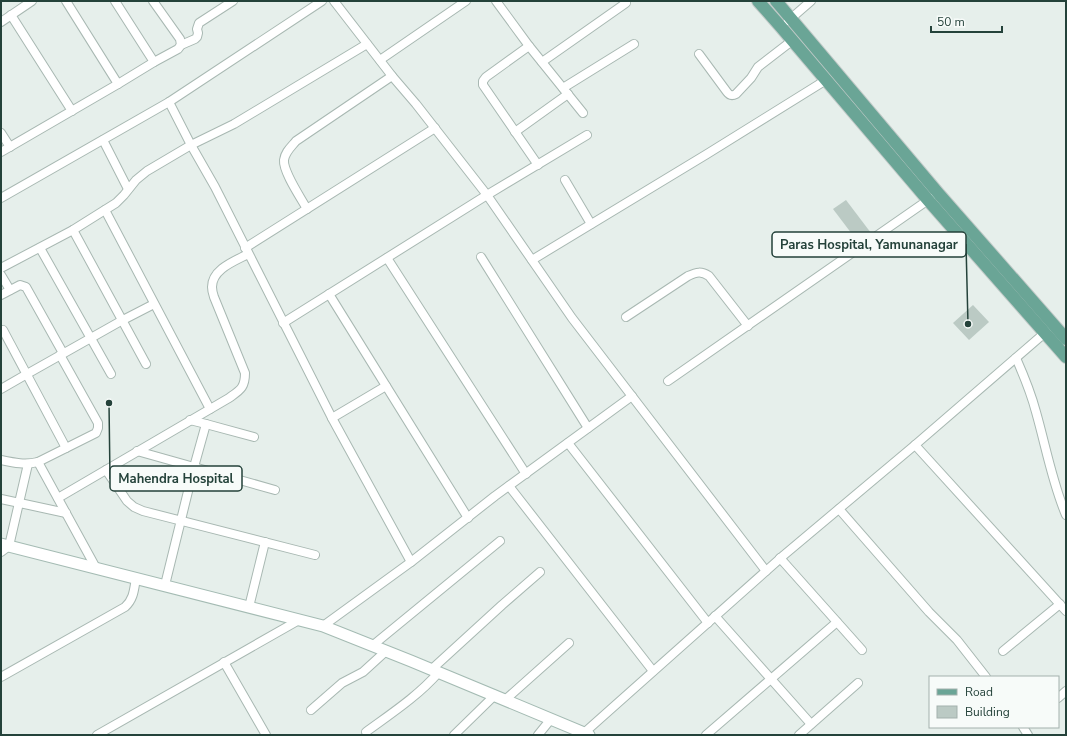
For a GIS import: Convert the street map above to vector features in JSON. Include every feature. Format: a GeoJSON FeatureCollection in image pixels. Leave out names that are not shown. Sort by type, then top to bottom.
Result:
{"type":"FeatureCollection","features":[{"type":"Feature","properties":{"kind":"main road"},"geometry":{"type":"LineString","coordinates":[[758,1],[782,27],[928,200],[1050,329],[1066,339]]}},
{"type":"Feature","properties":{"kind":"main road"},"geometry":{"type":"LineString","coordinates":[[776,1],[938,193],[1050,329],[1066,357]]}},
{"type":"Feature","properties":{"kind":"street"},"geometry":{"type":"LineString","coordinates":[[1,22],[32,1]]}},
{"type":"Feature","properties":{"kind":"street"},"geometry":{"type":"LineString","coordinates":[[66,1],[118,84]]}},
{"type":"Feature","properties":{"kind":"street"},"geometry":{"type":"LineString","coordinates":[[115,1],[154,62]]}},
{"type":"Feature","properties":{"kind":"street"},"geometry":{"type":"LineString","coordinates":[[153,1],[180,40],[181,45]]}},
{"type":"Feature","properties":{"kind":"street"},"geometry":{"type":"LineString","coordinates":[[1,152],[178,49],[181,45],[195,39],[197,37],[197,28],[199,23],[233,1]]}},
{"type":"Feature","properties":{"kind":"street"},"geometry":{"type":"LineString","coordinates":[[1,198],[168,102],[322,1]]}},
{"type":"Feature","properties":{"kind":"street"},"geometry":{"type":"LineString","coordinates":[[334,1],[487,195],[572,318],[766,572]]}},
{"type":"Feature","properties":{"kind":"street"},"geometry":{"type":"LineString","coordinates":[[380,60],[466,1]]}},
{"type":"Feature","properties":{"kind":"street"},"geometry":{"type":"LineString","coordinates":[[496,1],[529,46],[583,113]]}},
{"type":"Feature","properties":{"kind":"street"},"geometry":{"type":"LineString","coordinates":[[782,27],[811,1]]}},
{"type":"Feature","properties":{"kind":"street"},"geometry":{"type":"LineString","coordinates":[[542,62],[626,4]]}},
{"type":"Feature","properties":{"kind":"street"},"geometry":{"type":"LineString","coordinates":[[11,15],[72,111]]}},
{"type":"Feature","properties":{"kind":"street"},"geometry":{"type":"LineString","coordinates":[[699,54],[727,92],[733,96],[751,78],[758,68],[793,40]]}},
{"type":"Feature","properties":{"kind":"street"},"geometry":{"type":"LineString","coordinates":[[1,268],[73,230],[116,203],[136,180],[147,171],[191,145],[234,124],[367,44]]}},
{"type":"Feature","properties":{"kind":"street"},"geometry":{"type":"LineString","coordinates":[[515,132],[566,91],[634,44]]}},
{"type":"Feature","properties":{"kind":"street"},"geometry":{"type":"LineString","coordinates":[[529,46],[486,77],[483,84],[538,165]]}},
{"type":"Feature","properties":{"kind":"street"},"geometry":{"type":"LineString","coordinates":[[307,209],[286,169],[284,160],[288,150],[296,142],[392,76]]}},
{"type":"Feature","properties":{"kind":"street"},"geometry":{"type":"LineString","coordinates":[[532,260],[826,80]]}},
{"type":"Feature","properties":{"kind":"street"},"geometry":{"type":"LineString","coordinates":[[168,102],[215,187],[332,418],[411,562]]}},
{"type":"Feature","properties":{"kind":"street"},"geometry":{"type":"LineString","coordinates":[[58,498],[242,389],[245,382],[245,373],[214,297],[212,287],[214,278],[220,270],[307,209],[435,128]]}},
{"type":"Feature","properties":{"kind":"street"},"geometry":{"type":"LineString","coordinates":[[1,133],[10,147]]}},
{"type":"Feature","properties":{"kind":"street"},"geometry":{"type":"LineString","coordinates":[[283,323],[487,195],[587,135]]}},
{"type":"Feature","properties":{"kind":"street"},"geometry":{"type":"LineString","coordinates":[[103,140],[128,189]]}},
{"type":"Feature","properties":{"kind":"street"},"geometry":{"type":"LineString","coordinates":[[565,180],[591,224]]}},
{"type":"Feature","properties":{"kind":"street"},"geometry":{"type":"LineString","coordinates":[[668,381],[938,193]]}},
{"type":"Feature","properties":{"kind":"street"},"geometry":{"type":"LineString","coordinates":[[104,210],[210,409]]}},
{"type":"Feature","properties":{"kind":"street"},"geometry":{"type":"LineString","coordinates":[[73,230],[121,321],[146,364]]}},
{"type":"Feature","properties":{"kind":"street"},"geometry":{"type":"LineString","coordinates":[[40,248],[111,374]]}},
{"type":"Feature","properties":{"kind":"street"},"geometry":{"type":"LineString","coordinates":[[481,257],[588,428]]}},
{"type":"Feature","properties":{"kind":"street"},"geometry":{"type":"LineString","coordinates":[[387,258],[526,474]]}},
{"type":"Feature","properties":{"kind":"street"},"geometry":{"type":"LineString","coordinates":[[626,317],[688,276],[696,273],[703,273],[709,276],[748,326]]}},
{"type":"Feature","properties":{"kind":"street"},"geometry":{"type":"LineString","coordinates":[[1,275],[10,290]]}},
{"type":"Feature","properties":{"kind":"street"},"geometry":{"type":"LineString","coordinates":[[1,295],[20,285],[26,287],[98,424],[96,432],[38,462],[28,464],[1,460]]}},
{"type":"Feature","properties":{"kind":"street"},"geometry":{"type":"LineString","coordinates":[[329,294],[468,518]]}},
{"type":"Feature","properties":{"kind":"street"},"geometry":{"type":"LineString","coordinates":[[1,389],[154,304]]}},
{"type":"Feature","properties":{"kind":"street"},"geometry":{"type":"LineString","coordinates":[[28,464],[20,503],[4,547],[165,585],[323,626],[436,671],[586,734],[653,671],[780,558],[1050,329]]}},
{"type":"Feature","properties":{"kind":"street"},"geometry":{"type":"LineString","coordinates":[[3,330],[66,448]]}},
{"type":"Feature","properties":{"kind":"street"},"geometry":{"type":"LineString","coordinates":[[1016,358],[1032,398],[1053,478],[1066,515]]}},
{"type":"Feature","properties":{"kind":"street"},"geometry":{"type":"LineString","coordinates":[[332,418],[386,386]]}},
{"type":"Feature","properties":{"kind":"street"},"geometry":{"type":"LineString","coordinates":[[323,626],[411,562],[509,486],[632,396]]}},
{"type":"Feature","properties":{"kind":"street"},"geometry":{"type":"LineString","coordinates":[[190,420],[254,437]]}},
{"type":"Feature","properties":{"kind":"street"},"geometry":{"type":"LineString","coordinates":[[165,585],[206,424]]}},
{"type":"Feature","properties":{"kind":"street"},"geometry":{"type":"LineString","coordinates":[[568,443],[708,623]]}},
{"type":"Feature","properties":{"kind":"street"},"geometry":{"type":"LineString","coordinates":[[915,445],[1066,611]]}},
{"type":"Feature","properties":{"kind":"street"},"geometry":{"type":"LineString","coordinates":[[137,452],[275,490]]}},
{"type":"Feature","properties":{"kind":"street"},"geometry":{"type":"LineString","coordinates":[[38,462],[96,568]]}},
{"type":"Feature","properties":{"kind":"street"},"geometry":{"type":"LineString","coordinates":[[106,470],[127,501],[134,507],[143,511],[315,555]]}},
{"type":"Feature","properties":{"kind":"street"},"geometry":{"type":"LineString","coordinates":[[509,486],[653,671]]}},
{"type":"Feature","properties":{"kind":"street"},"geometry":{"type":"LineString","coordinates":[[1,499],[66,513]]}},
{"type":"Feature","properties":{"kind":"street"},"geometry":{"type":"LineString","coordinates":[[839,509],[929,612],[956,640],[985,676]]}},
{"type":"Feature","properties":{"kind":"street"},"geometry":{"type":"LineString","coordinates":[[372,646],[500,541]]}},
{"type":"Feature","properties":{"kind":"street"},"geometry":{"type":"LineString","coordinates":[[249,607],[265,542]]}},
{"type":"Feature","properties":{"kind":"street"},"geometry":{"type":"LineString","coordinates":[[780,558],[862,650]]}},
{"type":"Feature","properties":{"kind":"street"},"geometry":{"type":"LineString","coordinates":[[366,732],[414,697],[429,683],[436,671],[502,605],[540,572]]}},
{"type":"Feature","properties":{"kind":"street"},"geometry":{"type":"LineString","coordinates":[[1,677],[125,607],[133,597],[136,578]]}},
{"type":"Feature","properties":{"kind":"street"},"geometry":{"type":"LineString","coordinates":[[1003,651],[1060,604]]}},
{"type":"Feature","properties":{"kind":"street"},"geometry":{"type":"LineString","coordinates":[[715,616],[811,724]]}},
{"type":"Feature","properties":{"kind":"street"},"geometry":{"type":"LineString","coordinates":[[97,735],[299,620]]}},
{"type":"Feature","properties":{"kind":"street"},"geometry":{"type":"LineString","coordinates":[[706,735],[837,622]]}},
{"type":"Feature","properties":{"kind":"street"},"geometry":{"type":"LineString","coordinates":[[454,735],[569,643]]}},
{"type":"Feature","properties":{"kind":"street"},"geometry":{"type":"LineString","coordinates":[[311,710],[342,684],[363,672],[386,651]]}},
{"type":"Feature","properties":{"kind":"street"},"geometry":{"type":"LineString","coordinates":[[224,662],[266,735]]}},
{"type":"Feature","properties":{"kind":"street"},"geometry":{"type":"LineString","coordinates":[[799,735],[858,683]]}},
{"type":"Feature","properties":{"kind":"street"},"geometry":{"type":"LineString","coordinates":[[538,735],[551,719]]}},
{"type":"Feature","properties":{"kind":"building"},"geometry":{"type":"Polygon","coordinates":[[[846,200],[871,233],[858,242],[833,209],[846,200]]]}},
{"type":"Feature","properties":{"kind":"building"},"geometry":{"type":"Polygon","coordinates":[[[973,305],[989,322],[969,340],[953,323],[973,305]]]}},
{"type":"Feature","properties":{"kind":"place","name":"Paras Hospital, Yamunanagar"},"geometry":{"type":"Point","coordinates":[968,324]}},
{"type":"Feature","properties":{"kind":"place","name":"Mahendra Hospital"},"geometry":{"type":"Point","coordinates":[109,403]}}]}
